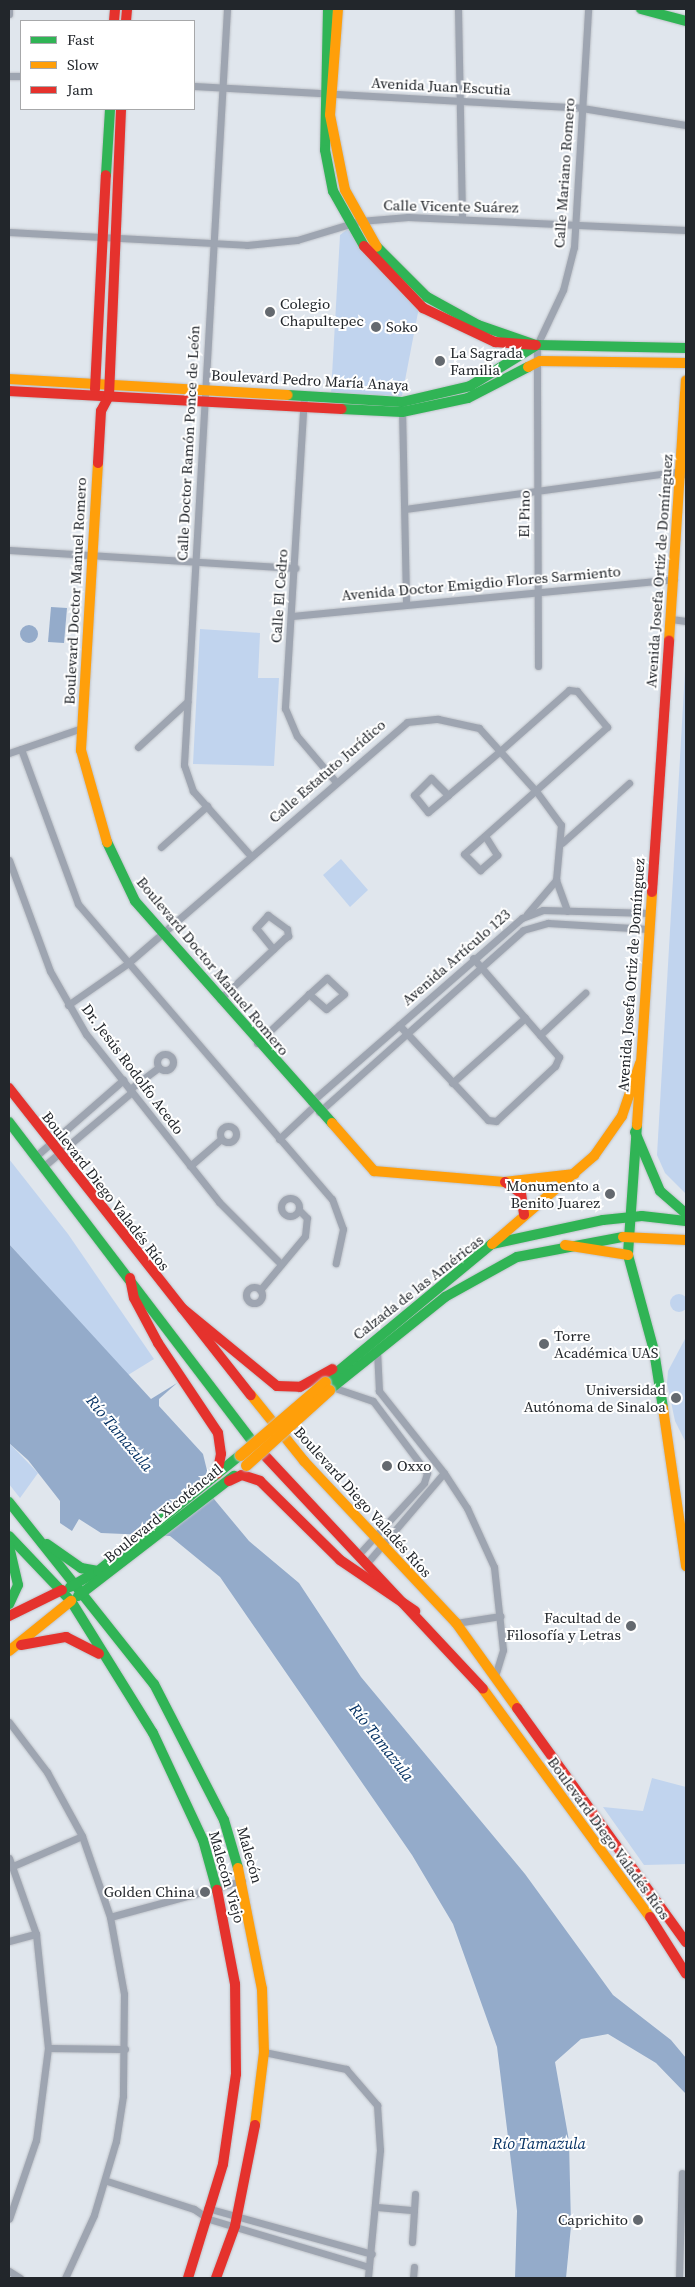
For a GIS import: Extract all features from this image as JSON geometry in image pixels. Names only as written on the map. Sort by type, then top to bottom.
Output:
[{"type":"main road","points":[[328,9],[327,94],[336,153],[354,223],[427,297],[478,325],[537,345],[686,348]]},
{"type":"main road","points":[[327,94],[338,9]]},
{"type":"main road","points":[[641,9],[686,21]]},
{"type":"main road","name":"Boulevard Doctor Manuel Romero","points":[[110,110],[109,396],[101,411],[82,728],[83,767],[118,873],[162,931],[220,999],[374,1171],[504,1182],[576,1173]]},
{"type":"main road","name":"Boulevard Doctor Manuel Romero","points":[[101,411],[95,395],[95,383],[121,110]]},
{"type":"main road","name":"Boulevard Pedro María Anaya","points":[[9,379],[304,396],[402,407],[470,386],[537,345]]},
{"type":"main road","name":"Boulevard Pedro María Anaya","points":[[9,391],[304,408],[402,407],[468,398],[540,361],[686,363]]},
{"type":"main road","name":"Avenida Josefa Ortiz de Domínguez","points":[[686,382],[683,473],[650,913],[628,1255],[654,1351],[686,1566]]},
{"type":"main road","points":[[492,1244],[576,1173],[615,1128],[640,1062]]},
{"type":"main road","name":"Boulevard Diego Valadés Ríos","points":[[9,1088],[57,1154],[377,1543],[456,1623],[686,1942]]},
{"type":"main road","name":"Boulevard Diego Valadés Ríos","points":[[9,1122],[130,1278],[238,1429],[415,1611],[475,1679],[652,1920],[686,1974]]},
{"type":"main road","points":[[636,1132],[657,1186],[686,1214]]},
{"type":"main road","points":[[504,1182],[521,1194],[524,1215]]},
{"type":"main road","name":"Calzada de las Américas","points":[[329,1386],[350,1359],[492,1244],[506,1245],[573,1224],[630,1216],[686,1221]]},
{"type":"main road","name":"Calzada de las Américas","points":[[329,1386],[474,1279],[518,1257],[561,1244],[629,1235],[686,1240]]},
{"type":"main road","points":[[561,1244],[628,1255]]},
{"type":"main road","points":[[130,1278],[150,1329],[218,1433],[221,1454],[217,1474]]},
{"type":"main road","points":[[182,1308],[277,1386],[305,1385],[350,1359]]},
{"type":"main road","name":"Boulevard Xicoténcatl","points":[[102,1572],[217,1474],[329,1386]]},
{"type":"main road","name":"Boulevard Xicoténcatl","points":[[9,1651],[21,1645],[71,1601],[80,1589],[228,1481],[329,1386]]},
{"type":"main road","points":[[228,1481],[242,1475],[260,1481],[340,1560],[415,1611]]},
{"type":"main road","name":"Malecón","points":[[9,1502],[143,1668],[178,1725],[224,1820],[242,1881],[262,1989],[264,2052],[250,2161],[236,2221],[216,2278]]},
{"type":"main road","name":"Malecón Viejo","points":[[9,1536],[71,1601],[100,1655],[153,1733],[178,1783],[217,1888],[235,1984],[236,2066],[233,2104],[210,2214],[188,2278]]},
{"type":"main road","points":[[42,1541],[82,1568],[102,1572]]},
{"type":"main road","points":[[9,1546],[18,1585],[9,1604]]},
{"type":"main road","name":"Boulevard Xicoténcatl","points":[[9,1616],[62,1590],[80,1589]]},
{"type":"main road","points":[[21,1645],[66,1637],[100,1655]]},
{"type":"street","points":[[9,9],[9,14]]},
{"type":"street","name":"Calle Doctor Ramón Ponce de León","points":[[227,9],[203,401],[184,765],[194,791],[250,855]]},
{"type":"street","points":[[458,9],[462,218]]},
{"type":"street","name":"Calle Mariano Romero","points":[[537,345],[567,280],[577,224],[588,9]]},
{"type":"street","name":"Avenida Juan Escutia","points":[[195,86],[582,108],[686,125]]},
{"type":"street","name":"Calle Vicente Suárez","points":[[9,232],[110,240],[213,244],[283,242],[354,223],[462,218],[686,230]]},
{"type":"street","points":[[537,345],[540,361]]},
{"type":"street","name":"El Pino","points":[[538,666],[540,361]]},
{"type":"street","name":"Calle El Cedro","points":[[304,396],[285,708],[297,736],[336,782]]},
{"type":"street","points":[[402,407],[406,603]]},
{"type":"street","points":[[405,509],[683,473]]},
{"type":"street","points":[[9,550],[295,568]]},
{"type":"street","name":"Avenida Doctor Emigdio Flores Sarmiento","points":[[292,616],[406,603],[674,579]]},
{"type":"street","points":[[671,619],[686,621]]},
{"type":"street","points":[[448,795],[435,780],[428,779],[414,794],[428,812],[500,751],[571,689],[607,727],[464,854],[480,870],[497,855],[485,836]]},
{"type":"street","points":[[138,747],[187,702]]},
{"type":"street","name":"Calle Estatuto Jurídico","points":[[68,1005],[127,964],[162,931],[407,722],[438,719],[467,723],[485,733],[559,819],[562,843],[556,880]]},
{"type":"street","points":[[9,753],[82,728]]},
{"type":"street","points":[[20,748],[78,904],[127,964],[338,1210],[343,1229],[336,1263]]},
{"type":"street","points":[[562,843],[629,783]]},
{"type":"street","points":[[161,848],[207,806]]},
{"type":"street","name":"Dr. Jesús Rodolfo Acedo","points":[[9,860],[68,1005],[190,1166],[281,1264]]},
{"type":"street","points":[[556,880],[567,911]]},
{"type":"street","points":[[527,915],[556,880]]},
{"type":"street","name":"Avenida Artículo 123","points":[[315,1107],[399,1025],[473,958],[527,915],[567,911],[650,913]]},
{"type":"street","points":[[220,999],[273,950],[288,933],[273,915],[257,924],[273,950]]},
{"type":"street","name":"Avenida Artículo 123","points":[[315,1107],[407,1034],[523,930],[540,924],[649,928]]},
{"type":"street","points":[[399,1025],[488,1120],[496,1121],[558,1062],[556,1052],[473,958]]},
{"type":"street","points":[[258,1043],[309,994],[327,978],[344,994],[326,1009],[309,994]]},
{"type":"street","points":[[540,1035],[584,993]]},
{"type":"street","points":[[452,1083],[525,1018]]},
{"type":"street","points":[[44,1166],[159,1067]]},
{"type":"street","points":[[36,1156],[123,1080]]},
{"type":"street","points":[[278,1139],[315,1107]]},
{"type":"street","points":[[190,1166],[221,1139]]},
{"type":"street","points":[[260,1290],[308,1231],[307,1218],[299,1210]]},
{"type":"street","points":[[377,1350],[379,1391],[444,1473],[487,1546],[500,1616],[503,1650],[495,1678]]},
{"type":"street","points":[[329,1386],[372,1401],[428,1473],[424,1483],[377,1543],[367,1563]]},
{"type":"street","points":[[358,1554],[377,1543],[444,1473]]},
{"type":"street","points":[[456,1623],[500,1616]]},
{"type":"street","points":[[9,1722],[47,1772],[82,1836],[110,1917],[124,1994],[125,2049],[123,2096],[107,2181],[65,2278]]},
{"type":"street","points":[[13,1866],[82,1836]]},
{"type":"street","points":[[9,1858],[36,1934],[48,2048],[36,2140],[9,2219]]},
{"type":"street","points":[[110,1917],[242,1881]]},
{"type":"street","points":[[9,1941],[36,1934]]},
{"type":"street","points":[[48,2048],[125,2049]]},
{"type":"street","points":[[264,2052],[334,2065],[354,2075],[369,2091],[381,2122],[376,2207],[368,2278]]},
{"type":"street","points":[[679,2278],[684,2226],[682,2173]]},
{"type":"street","points":[[107,2181],[210,2214],[372,2254]]},
{"type":"street","points":[[412,2242],[415,2194]]},
{"type":"street","points":[[376,2207],[414,2210]]},
{"type":"street","points":[[194,2208],[370,2267]]},
{"type":"street","points":[[413,2278],[414,2268]]},
{"type":"street","points":[[9,2271],[20,2278]]},
{"type":"shaded area","points":[[349,228],[420,302],[402,396],[331,393],[340,235]]},
{"type":"shaded area","points":[[200,629],[260,633],[258,678],[279,678],[274,766],[193,764]]},
{"type":"shaded area","points":[[686,654],[686,1194],[665,1173],[657,1155]]},
{"type":"shaded area","points":[[341,859],[368,890],[350,907],[323,875]]},
{"type":"shaded area","points":[[9,1159],[68,1234],[154,1359],[128,1375],[9,1244]]},
{"type":"shaded area","points":[[679,1294],[685,1297],[688,1303],[685,1309],[679,1312],[673,1309],[670,1303],[673,1297]]},
{"type":"shaded area","points":[[686,1337],[686,1443],[675,1421],[667,1383],[668,1371]]},
{"type":"shaded area","points":[[9,1443],[38,1473],[20,1498],[9,1484]]},
{"type":"shaded area","points":[[652,1778],[686,1787],[686,1864],[644,1865],[603,1807],[643,1811]]},
{"type":"water","points":[[51,607],[67,608],[64,643],[48,642]]},
{"type":"water","points":[[29,625],[35,628],[38,634],[35,640],[29,643],[23,640],[20,634],[23,628]]},
{"type":"water","name":"Río Tamazula","points":[[9,1244],[151,1399],[177,1383],[159,1399],[159,1406],[203,1454],[214,1499],[249,1541],[299,1583],[361,1677],[525,1874],[613,1995],[671,2040],[686,2058],[686,2094],[656,2063],[608,2034],[581,2039],[555,2062],[569,2141],[571,2226],[566,2278],[515,2278],[517,2211],[497,2047],[453,1924],[412,1855],[220,1577],[170,1536],[101,1533],[79,1519],[72,1531],[60,1523],[60,1501],[28,1460],[9,1443]]},
{"type":"traffic: fast","points":[[328,9],[325,150],[333,191],[364,246]]},
{"type":"traffic: fast","points":[[641,9],[686,21]]},
{"type":"traffic: fast","points":[[106,175],[110,110]]},
{"type":"traffic: fast","points":[[377,247],[427,297],[478,325],[536,345]]},
{"type":"traffic: fast","points":[[288,395],[402,402],[470,386],[537,345],[686,348]]},
{"type":"traffic: fast","points":[[342,409],[402,412],[468,398],[528,367]]},
{"type":"traffic: fast","points":[[107,842],[135,901],[332,1123]]},
{"type":"traffic: fast","points":[[9,1122],[254,1444]]},
{"type":"traffic: fast","points":[[637,1125],[628,1255],[654,1351],[663,1408]]},
{"type":"traffic: fast","points":[[635,1132],[660,1191],[686,1214]]},
{"type":"traffic: fast","points":[[325,1382],[492,1244],[603,1220],[642,1216],[686,1221]]},
{"type":"traffic: fast","points":[[329,1390],[445,1297],[517,1257],[623,1237]]},
{"type":"traffic: fast","points":[[70,1587],[98,1571],[240,1455]]},
{"type":"traffic: fast","points":[[78,1596],[234,1476]]},
{"type":"traffic: fast","points":[[9,1502],[154,1684],[224,1820],[238,1868]]},
{"type":"traffic: fast","points":[[9,1536],[71,1601],[153,1733],[203,1840],[217,1890]]},
{"type":"traffic: fast","points":[[47,1544],[81,1568],[98,1571]]},
{"type":"traffic: fast","points":[[9,1546],[18,1585],[9,1604]]},
{"type":"traffic: slow","points":[[338,9],[330,115],[345,190],[377,247]]},
{"type":"traffic: slow","points":[[528,367],[540,361],[686,363]]},
{"type":"traffic: slow","points":[[9,379],[288,395]]},
{"type":"traffic: slow","points":[[669,641],[686,381]]},
{"type":"traffic: slow","points":[[98,463],[81,750],[107,842]]},
{"type":"traffic: slow","points":[[637,1125],[652,892]]},
{"type":"traffic: slow","points":[[492,1244],[594,1156],[622,1116],[640,1063]]},
{"type":"traffic: slow","points":[[332,1123],[374,1171],[504,1182],[575,1174]]},
{"type":"traffic: slow","points":[[623,1237],[686,1240]]},
{"type":"traffic: slow","points":[[565,1245],[628,1255]]},
{"type":"traffic: slow","points":[[240,1455],[325,1382]]},
{"type":"traffic: slow","points":[[246,1465],[329,1390]]},
{"type":"traffic: slow","points":[[251,1395],[304,1461],[456,1623],[517,1708]]},
{"type":"traffic: slow","points":[[663,1408],[686,1566]]},
{"type":"traffic: slow","points":[[9,1651],[71,1601]]},
{"type":"traffic: slow","points":[[483,1689],[650,1917]]},
{"type":"traffic: slow","points":[[238,1868],[262,1989],[264,2052],[255,2125]]},
{"type":"traffic: jam","points":[[114,20],[115,9]]},
{"type":"traffic: jam","points":[[126,20],[127,9]]},
{"type":"traffic: jam","points":[[98,463],[101,411],[109,396],[121,110]]},
{"type":"traffic: jam","points":[[95,389],[106,175]]},
{"type":"traffic: jam","points":[[364,246],[423,308],[495,342],[536,345]]},
{"type":"traffic: jam","points":[[9,391],[342,409]]},
{"type":"traffic: jam","points":[[652,892],[669,641]]},
{"type":"traffic: jam","points":[[9,1088],[251,1395]]},
{"type":"traffic: jam","points":[[505,1182],[521,1193],[524,1215]]},
{"type":"traffic: jam","points":[[130,1278],[134,1298],[158,1343],[218,1433],[221,1454],[217,1474]]},
{"type":"traffic: jam","points":[[182,1308],[277,1386],[300,1387],[332,1369]]},
{"type":"traffic: jam","points":[[254,1444],[483,1689]]},
{"type":"traffic: jam","points":[[229,1481],[242,1475],[260,1481],[340,1560],[415,1611]]},
{"type":"traffic: jam","points":[[9,1616],[62,1590]]},
{"type":"traffic: jam","points":[[21,1645],[66,1637],[99,1654]]},
{"type":"traffic: jam","points":[[517,1708],[686,1942]]},
{"type":"traffic: jam","points":[[188,2278],[223,2164],[236,2074],[235,1984],[217,1890]]},
{"type":"traffic: jam","points":[[650,1917],[686,1974]]},
{"type":"traffic: jam","points":[[216,2278],[235,2226],[255,2125]]},
{"type":"place","name":"Colegio Chapultepec","points":[[270,312]]},
{"type":"place","name":"Soko","points":[[376,327]]},
{"type":"place","name":"La Sagrada Familia","points":[[440,361]]},
{"type":"place","name":"Monumento a Benito Juarez","points":[[610,1194]]},
{"type":"place","name":"Torre Académica UAS","points":[[544,1344]]},
{"type":"place","name":"Universidad Autónoma de Sinaloa","points":[[676,1398]]},
{"type":"place","name":"Oxxo","points":[[387,1466]]},
{"type":"place","name":"Facultad de Filosofía y Letras","points":[[631,1626]]},
{"type":"place","name":"Golden China","points":[[205,1892]]},
{"type":"place","name":"Caprichito","points":[[638,2220]]}]
